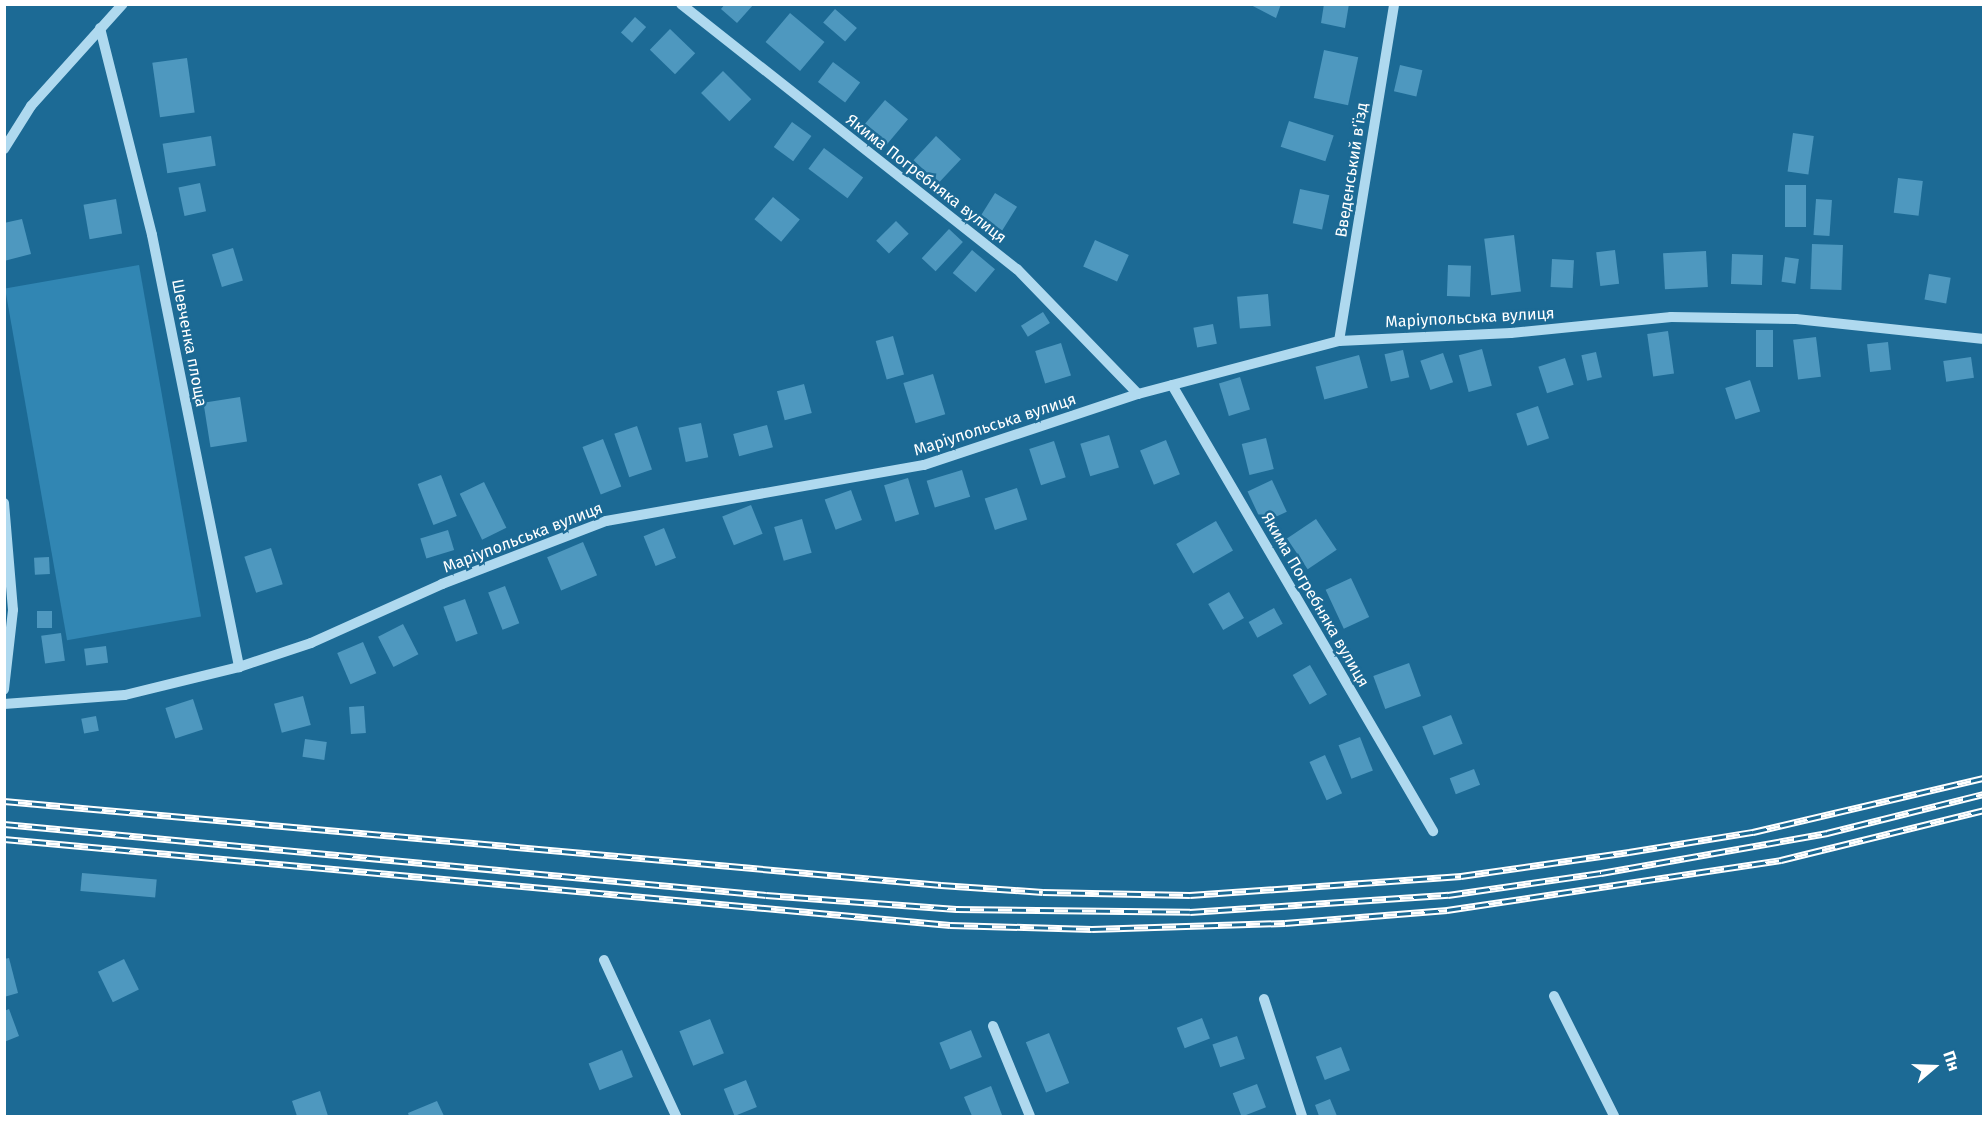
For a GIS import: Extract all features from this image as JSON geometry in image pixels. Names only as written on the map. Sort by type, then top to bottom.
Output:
[{"type":"street","points":[[4,149],[31,106],[123,4]]},
{"type":"street","name":"Якима Погребняка вулиця","points":[[681,4],[1017,269],[1138,394]]},
{"type":"street","name":"Введенський в'їзд","points":[[1339,340],[1394,4]]},
{"type":"street","name":"Шевченка площа","points":[[100,28],[152,235],[239,667]]},
{"type":"street","name":"Маріупольська вулиця","points":[[4,704],[125,695],[239,667],[310,643],[442,584],[606,521],[924,465],[1138,394],[1339,340],[1511,333],[1671,317],[1796,320],[1983,339]]},
{"type":"street","name":"Якима Погребняка вулиця","points":[[1172,385],[1432,831]]},
{"type":"street","points":[[4,503],[13,610],[4,689]]},
{"type":"street","points":[[604,960],[676,1116]]},
{"type":"street","points":[[1554,996],[1614,1116]]},
{"type":"street","points":[[1264,999],[1302,1116]]},
{"type":"street","points":[[993,1026],[1030,1116]]},
{"type":"shaded area","points":[[139,265],[201,617],[67,640],[5,289]]},
{"type":"building","points":[[725,4],[754,4],[737,23],[721,9]]},
{"type":"building","points":[[1249,4],[1281,4],[1276,18]]},
{"type":"building","points":[[1324,4],[1349,4],[1345,28],[1321,23]]},
{"type":"building","points":[[835,9],[857,28],[845,42],[823,23]]},
{"type":"building","points":[[790,13],[824,42],[800,71],[766,42]]},
{"type":"building","points":[[635,17],[646,27],[632,43],[621,33]]},
{"type":"building","points":[[670,29],[695,53],[675,74],[650,50]]},
{"type":"building","points":[[1324,50],[1358,57],[1348,105],[1314,98]]},
{"type":"building","points":[[187,58],[195,112],[160,117],[152,63]]},
{"type":"building","points":[[833,62],[860,82],[845,102],[818,82]]},
{"type":"building","points":[[1400,65],[1422,70],[1416,96],[1394,91]]},
{"type":"building","points":[[723,71],[751,99],[729,121],[701,93]]},
{"type":"building","points":[[885,100],[908,119],[887,145],[864,125]]},
{"type":"building","points":[[1289,121],[1334,136],[1325,161],[1281,147]]},
{"type":"building","points":[[792,122],[811,136],[793,161],[774,147]]},
{"type":"building","points":[[1793,133],[1814,136],[1808,175],[1788,172]]},
{"type":"building","points":[[211,136],[216,166],[167,173],[163,144]]},
{"type":"building","points":[[936,136],[961,159],[938,183],[913,160]]},
{"type":"building","points":[[824,148],[863,177],[847,198],[808,169]]},
{"type":"building","points":[[1898,178],[1923,181],[1919,216],[1894,213]]},
{"type":"building","points":[[200,183],[206,211],[185,216],[178,188]]},
{"type":"building","points":[[1785,185],[1806,185],[1806,227],[1785,227]]},
{"type":"building","points":[[1300,189],[1329,195],[1322,229],[1293,223]]},
{"type":"building","points":[[995,193],[1017,207],[1002,231],[980,217]]},
{"type":"building","points":[[773,197],[800,219],[781,242],[754,219]]},
{"type":"building","points":[[116,199],[122,233],[90,239],[84,205]]},
{"type":"building","points":[[1816,199],[1832,200],[1829,236],[1813,235]]},
{"type":"building","points":[[22,219],[31,254],[4,261],[4,223]]},
{"type":"building","points":[[896,221],[909,234],[889,254],[876,241]]},
{"type":"building","points":[[949,229],[963,242],[936,271],[922,258]]},
{"type":"building","points":[[1514,235],[1521,292],[1491,295],[1484,239]]},
{"type":"building","points":[[1095,240],[1129,255],[1117,282],[1083,266]]},
{"type":"building","points":[[1812,244],[1843,245],[1841,290],[1810,289]]},
{"type":"building","points":[[233,248],[243,281],[222,287],[212,254]]},
{"type":"building","points":[[972,250],[995,269],[976,292],[953,273]]},
{"type":"building","points":[[1615,250],[1619,284],[1600,286],[1596,252]]},
{"type":"building","points":[[1706,251],[1708,287],[1665,289],[1663,253]]},
{"type":"building","points":[[1732,254],[1763,255],[1762,285],[1731,284]]},
{"type":"building","points":[[1785,257],[1799,259],[1795,284],[1782,282]]},
{"type":"building","points":[[1552,259],[1574,260],[1573,288],[1551,287]]},
{"type":"building","points":[[1448,265],[1471,266],[1470,297],[1447,296]]},
{"type":"building","points":[[1929,274],[1951,278],[1946,303],[1924,300]]},
{"type":"building","points":[[1268,294],[1271,326],[1240,329],[1237,297]]},
{"type":"building","points":[[1043,312],[1050,323],[1028,337],[1021,326]]},
{"type":"building","points":[[1213,324],[1217,344],[1197,347],[1193,328]]},
{"type":"building","points":[[1756,330],[1773,330],[1773,367],[1756,367]]},
{"type":"building","points":[[1668,331],[1674,374],[1653,377],[1647,334]]},
{"type":"building","points":[[893,336],[904,374],[887,379],[876,341]]},
{"type":"building","points":[[1816,337],[1821,377],[1798,380],[1793,340]]},
{"type":"building","points":[[1888,342],[1891,370],[1870,372],[1867,344]]},
{"type":"building","points":[[1061,343],[1071,376],[1045,383],[1035,351]]},
{"type":"building","points":[[1482,349],[1492,386],[1469,392],[1459,355]]},
{"type":"building","points":[[1403,350],[1409,377],[1391,382],[1384,354]]},
{"type":"building","points":[[1596,352],[1602,377],[1587,381],[1581,355]]},
{"type":"building","points":[[1443,353],[1453,382],[1430,390],[1420,361]]},
{"type":"building","points":[[1359,355],[1368,388],[1324,399],[1316,367]]},
{"type":"building","points":[[1971,357],[1974,378],[1946,382],[1943,361]]},
{"type":"building","points":[[1565,358],[1574,385],[1547,393],[1538,367]]},
{"type":"building","points":[[933,374],[945,414],[916,423],[903,383]]},
{"type":"building","points":[[1240,377],[1250,410],[1229,416],[1219,383]]},
{"type":"building","points":[[1750,380],[1760,411],[1735,419],[1725,388]]},
{"type":"building","points":[[804,384],[812,413],[785,420],[777,391]]},
{"type":"building","points":[[240,397],[247,441],[210,447],[203,403]]},
{"type":"building","points":[[1538,406],[1549,438],[1527,446],[1516,413]]},
{"type":"building","points":[[701,423],[708,457],[686,462],[679,428]]},
{"type":"building","points":[[767,425],[773,447],[739,456],[733,434]]},
{"type":"building","points":[[637,426],[652,469],[629,477],[614,434]]},
{"type":"building","points":[[1109,435],[1119,468],[1090,476],[1080,444]]},
{"type":"building","points":[[1266,438],[1274,469],[1249,475],[1242,444]]},
{"type":"building","points":[[603,439],[621,487],[601,494],[582,447]]},
{"type":"building","points":[[1166,440],[1180,474],[1154,485],[1140,450]]},
{"type":"building","points":[[1054,441],[1066,477],[1041,485],[1029,449]]},
{"type":"building","points":[[962,470],[970,497],[935,508],[927,481]]},
{"type":"building","points":[[441,475],[457,516],[433,525],[418,484]]},
{"type":"building","points":[[908,478],[919,514],[895,522],[884,485]]},
{"type":"building","points":[[1272,480],[1287,512],[1262,523],[1248,491]]},
{"type":"building","points":[[484,482],[506,528],[482,540],[460,494]]},
{"type":"building","points":[[1017,488],[1027,519],[995,530],[985,499]]},
{"type":"building","points":[[851,490],[862,520],[836,530],[825,500]]},
{"type":"building","points":[[751,505],[763,534],[734,545],[722,517]]},
{"type":"building","points":[[802,519],[812,553],[784,561],[774,527]]},
{"type":"building","points":[[1316,519],[1337,550],[1308,569],[1287,539]]},
{"type":"building","points":[[1216,521],[1233,550],[1193,573],[1176,544]]},
{"type":"building","points":[[664,528],[676,558],[656,566],[644,536]]},
{"type":"building","points":[[448,530],[454,550],[426,559],[420,538]]},
{"type":"building","points":[[583,542],[597,575],[561,590],[547,557]]},
{"type":"building","points":[[271,548],[283,584],[256,593],[244,557]]},
{"type":"building","points":[[49,557],[50,574],[35,575],[34,558]]},
{"type":"building","points":[[1351,578],[1369,617],[1344,629],[1326,590]]},
{"type":"building","points":[[505,586],[519,623],[503,630],[488,592]]},
{"type":"building","points":[[1229,592],[1244,618],[1223,630],[1208,604]]},
{"type":"building","points":[[465,599],[478,634],[456,642],[443,607]]},
{"type":"building","points":[[1274,608],[1283,624],[1257,638],[1249,622]]},
{"type":"building","points":[[37,611],[52,611],[52,628],[37,628]]},
{"type":"building","points":[[403,624],[418,654],[393,667],[378,637]]},
{"type":"building","points":[[61,633],[65,661],[45,664],[41,636]]},
{"type":"building","points":[[363,642],[376,673],[351,684],[337,653]]},
{"type":"building","points":[[106,646],[108,663],[86,666],[84,649]]},
{"type":"building","points":[[1409,663],[1421,696],[1385,709],[1373,676]]},
{"type":"building","points":[[1310,665],[1327,694],[1310,704],[1293,675]]},
{"type":"building","points":[[303,696],[311,725],[282,733],[274,704]]},
{"type":"building","points":[[193,699],[203,729],[175,738],[165,708]]},
{"type":"building","points":[[364,706],[366,733],[351,734],[349,707]]},
{"type":"building","points":[[1451,715],[1463,744],[1434,755],[1422,727]]},
{"type":"building","points":[[96,716],[99,731],[84,734],[81,719]]},
{"type":"building","points":[[1360,737],[1373,771],[1351,779],[1339,745]]},
{"type":"building","points":[[305,739],[327,742],[324,760],[302,757]]},
{"type":"building","points":[[1325,755],[1342,793],[1327,800],[1309,762]]},
{"type":"building","points":[[1474,769],[1480,785],[1456,794],[1450,778]]},
{"type":"building","points":[[82,873],[157,880],[155,897],[80,891]]},
{"type":"building","points":[[9,958],[18,993],[4,997],[4,959]]},
{"type":"building","points":[[124,959],[139,990],[113,1002],[98,972]]},
{"type":"building","points":[[9,1009],[19,1036],[4,1042],[4,1011]]},
{"type":"building","points":[[1202,1018],[1210,1039],[1185,1048],[1177,1028]]},
{"type":"building","points":[[710,1019],[724,1053],[693,1066],[679,1031]]},
{"type":"building","points":[[971,1030],[982,1057],[950,1070],[939,1043]]},
{"type":"building","points":[[1049,1033],[1069,1083],[1046,1092],[1026,1042]]},
{"type":"building","points":[[1237,1036],[1245,1059],[1220,1067],[1212,1044]]},
{"type":"building","points":[[1341,1047],[1350,1070],[1325,1080],[1316,1057]]},
{"type":"building","points":[[622,1050],[633,1077],[599,1090],[589,1063]]},
{"type":"building","points":[[746,1080],[757,1107],[735,1116],[724,1089]]},
{"type":"building","points":[[1257,1084],[1266,1107],[1241,1116],[1233,1093]]},
{"type":"building","points":[[991,1086],[1002,1115],[972,1116],[964,1097]]},
{"type":"building","points":[[320,1091],[328,1116],[297,1116],[292,1101]]},
{"type":"building","points":[[1330,1099],[1337,1116],[1319,1116],[1315,1105]]},
{"type":"building","points":[[437,1101],[444,1116],[409,1116],[408,1113]]},
{"type":"railway","points":[[4,801],[941,885],[1043,892],[1190,895],[1461,876],[1629,852],[1753,832],[1984,778]]},
{"type":"railway","points":[[4,824],[766,895],[956,909],[1190,912],[1448,895],[1601,873],[1827,833],[1984,794]]},
{"type":"railway","points":[[4,839],[950,925],[1092,929],[1285,923],[1447,910],[1781,860],[1984,810]]}]
